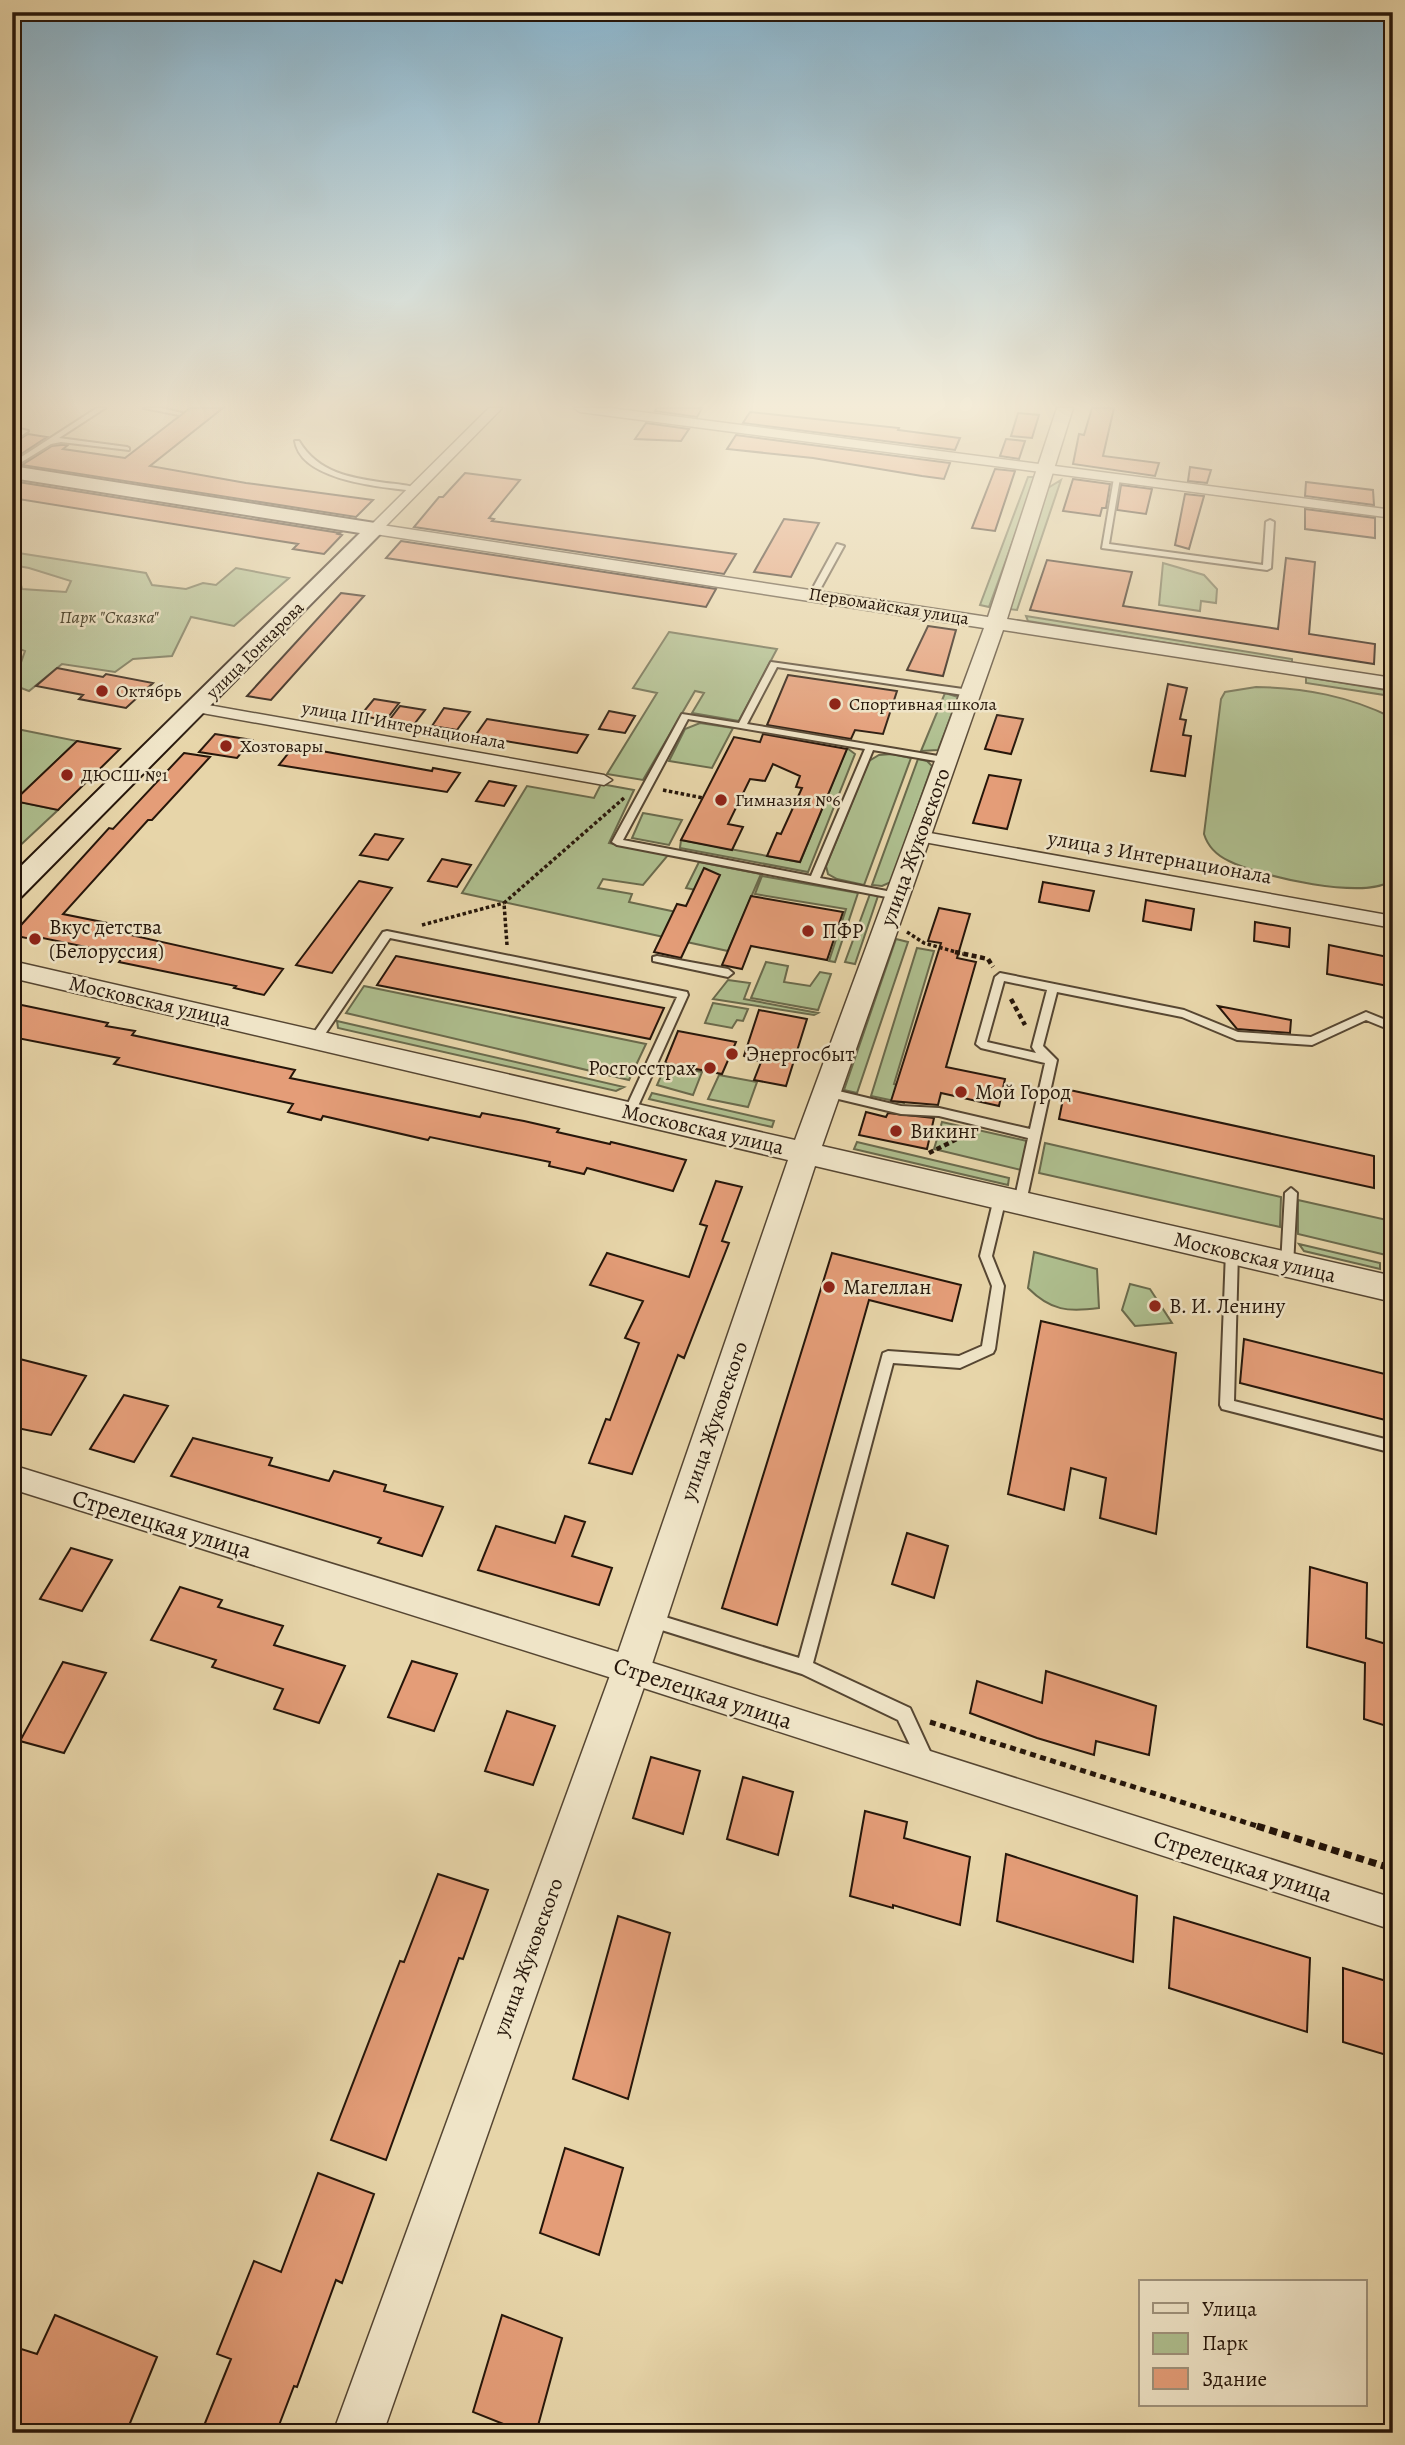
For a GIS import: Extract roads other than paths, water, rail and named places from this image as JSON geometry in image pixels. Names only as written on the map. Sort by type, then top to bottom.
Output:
[{"type":"main road","name":"Первомайская улица","points":[[337,522],[375,528]]},
{"type":"main road","name":"улица Гончарова","points":[[12,891],[375,528]]},
{"type":"street","name":"улица Гончарова","points":[[375,528],[381,522]]},
{"type":"street","name":"улица Жуковского","points":[[358,2433],[631,1670],[805,1152],[996,622],[1028,522]]},
{"type":"street","name":"Первомайская улица","points":[[375,528],[1393,684]]},
{"type":"street","name":"улица III Интернационала","points":[[197,708],[604,780]]},
{"type":"street","name":"улица 3 Интернационала","points":[[919,836],[1393,922]]},
{"type":"street","name":"Московская улица","points":[[12,969],[1393,1289]]},
{"type":"street","name":"Стрелецкая улица","points":[[12,1477],[631,1670],[1393,1914]]},
{"type":"lane","points":[[1109,522],[1105,546],[1267,568],[1270,522]]},
{"type":"lane","points":[[813,595],[840,546]]},
{"type":"lane","points":[[742,726],[774,664],[970,693]]},
{"type":"lane","points":[[894,907],[814,880],[617,842],[685,716],[947,760]]},
{"type":"lane","points":[[814,880],[870,747]]},
{"type":"lane","points":[[316,1040],[387,934],[684,995],[630,1112]]},
{"type":"lane","points":[[657,959],[728,973]]},
{"type":"lane","points":[[1051,1060],[981,1044],[1000,977],[1184,1013],[1237,1036],[1312,1041],[1366,1016],[1393,1027]]},
{"type":"lane","points":[[1051,1060],[1037,1047],[1053,989]]},
{"type":"lane","points":[[804,1667],[888,1357],[960,1363],[988,1349],[998,1286],[986,1255],[1035,1135],[1051,1060]]},
{"type":"lane","points":[[826,1092],[901,1110],[939,1112],[1035,1135]]},
{"type":"lane","points":[[1287,1265],[1291,1194]]},
{"type":"lane","points":[[1232,1252],[1227,1405],[1393,1447]]},
{"type":"lane","points":[[648,1619],[804,1667],[904,1714],[928,1765]]},
{"type":"place","name":"Октябрь","points":[[102,691]]},
{"type":"place","name":"Спортивная школа","points":[[835,704]]},
{"type":"place","name":"Хозтовары","points":[[226,746]]},
{"type":"place","name":"ДЮСШ №1","points":[[67,775]]},
{"type":"place","name":"Гимназия №6","points":[[721,800]]},
{"type":"place","name":"ПФР","points":[[808,931]]},
{"type":"place","name":"Вкус детства (Белоруссия)","points":[[35,939]]},
{"type":"place","name":"Энергосбыт","points":[[732,1054]]},
{"type":"place","name":"Росгосстрах","points":[[710,1068]]},
{"type":"place","name":"Мой Город","points":[[961,1092]]},
{"type":"place","name":"Викинг","points":[[896,1131]]},
{"type":"place","name":"Магеллан","points":[[829,1287]]},
{"type":"place","name":"В. И. Ленину","points":[[1155,1306]]},
{"type":"park label","name":"Парк \"Сказка\"","points":[[109,617]]}]
